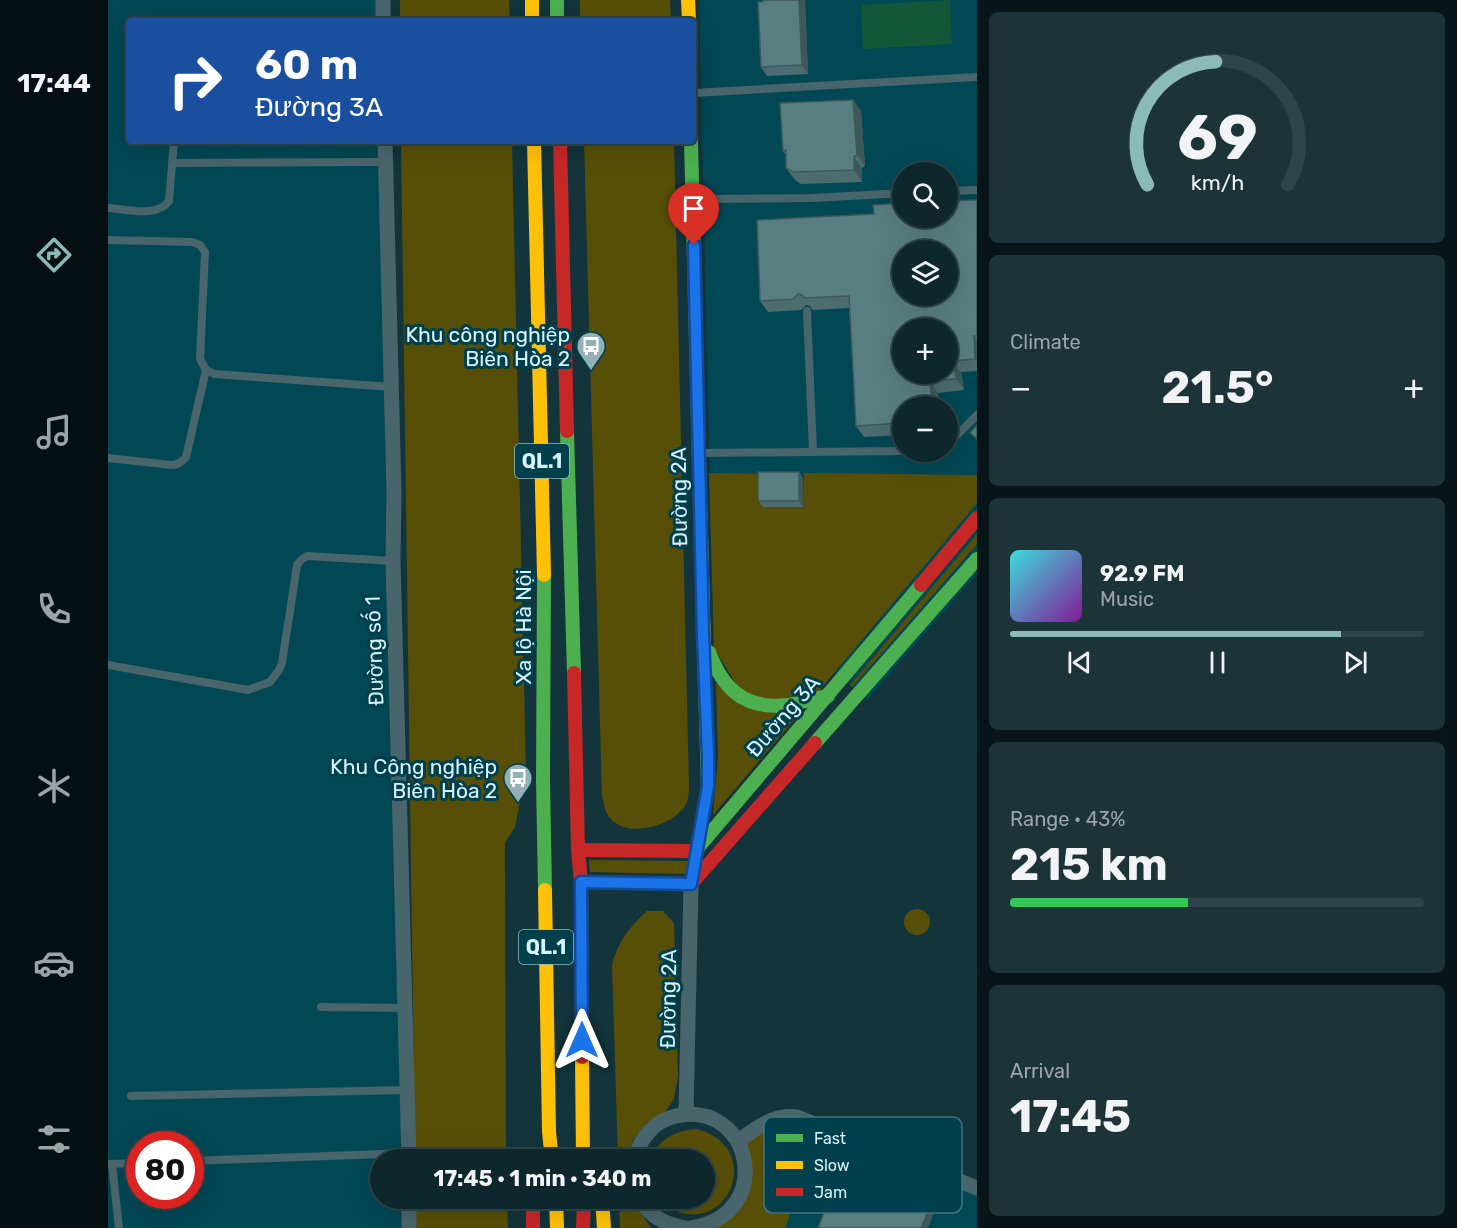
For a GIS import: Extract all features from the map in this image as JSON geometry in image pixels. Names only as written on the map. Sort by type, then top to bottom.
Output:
[{"type":"main road","points":[[532,0],[532,18]]},
{"type":"main road","points":[[557,0],[557,18]]},
{"type":"main road","points":[[688,0],[689,18]]},
{"type":"main road","name":"Xa lộ Hà Nội","points":[[534,144],[544,566],[543,781],[551,1149]]},
{"type":"main road","name":"QL.1","points":[[560,144],[578,850],[581,882],[583,1149]]},
{"type":"main road","name":"Đường 2A","points":[[691,144],[708,786],[691,884]]},
{"type":"main road","name":"Đường 3A","points":[[696,851],[977,518]]},
{"type":"main road","name":"Đường 3A","points":[[691,884],[977,559]]},
{"type":"main road","points":[[703,634],[720,679],[737,695],[756,702],[782,705],[828,696]]},
{"type":"main road","points":[[578,850],[696,851]]},
{"type":"main road","points":[[581,882],[691,884]]},
{"type":"main road","name":"QL.1","points":[[583,1107],[592,1149]]},
{"type":"main road","name":"Xa lộ Hà Nội","points":[[538,1141],[549,1113]]},
{"type":"main road","points":[[532,1209],[533,1228]]},
{"type":"main road","points":[[556,1209],[557,1228]]},
{"type":"main road","points":[[583,1228],[584,1209]]},
{"type":"main road","points":[[602,1209],[603,1228]]},
{"type":"street","points":[[382,0],[383,18]]},
{"type":"street","name":"Đường số 1","points":[[386,144],[394,492],[393,561],[409,1149]]},
{"type":"street","name":"Đường 2A","points":[[686,1114],[691,884]]},
{"type":"street","points":[[636,1149],[651,1129],[667,1118],[686,1114],[701,1115],[715,1120],[738,1140],[744,1156],[746,1174],[742,1191],[734,1206],[721,1218],[705,1226],[691,1228]]},
{"type":"street","points":[[778,1117],[785,1115],[797,1117]]},
{"type":"street","points":[[738,1140],[764,1123]]},
{"type":"street","points":[[962,1182],[977,1188]]},
{"type":"street","points":[[409,1209],[409,1228]]},
{"type":"street","points":[[647,1209],[652,1215],[669,1225],[685,1228]]},
{"type":"lane","points":[[696,93],[977,77]]},
{"type":"lane","points":[[108,208],[154,211],[164,208],[170,201],[174,144]]},
{"type":"lane","points":[[174,163],[386,162]]},
{"type":"lane","points":[[958,191],[977,190]]},
{"type":"lane","points":[[692,199],[892,194]]},
{"type":"lane","points":[[108,240],[192,242],[200,245],[205,252],[200,359],[206,370],[214,374],[391,387]]},
{"type":"lane","points":[[807,311],[813,452]]},
{"type":"lane","points":[[108,458],[179,464],[186,457],[206,370]]},
{"type":"lane","points":[[958,434],[977,415]]},
{"type":"lane","points":[[699,453],[892,451]]},
{"type":"lane","points":[[108,665],[248,690],[255,689],[270,682],[282,663],[297,566],[301,560],[307,556],[393,561]]},
{"type":"lane","points":[[321,1007],[405,1008]]},
{"type":"lane","points":[[131,1096],[407,1090]]},
{"type":"lane","points":[[204,1161],[370,1157]]},
{"type":"lane","points":[[119,1228],[110,1164],[126,1163]]},
{"type":"shaded area","points":[[108,0],[376,0],[377,18],[126,18],[126,144],[379,144],[403,1149],[370,1149],[370,1209],[403,1209],[403,1228],[108,1228]]},
{"type":"shaded area","points":[[400,0],[509,0],[510,18],[400,18]]},
{"type":"shaded area","points":[[580,0],[670,0],[671,18],[580,18]]},
{"type":"shaded area","points":[[699,0],[977,0],[977,574],[867,700],[836,673],[714,648]]},
{"type":"shaded area","points":[[950,0],[952,44],[863,49],[861,5]]},
{"type":"shaded area","points":[[401,144],[512,144],[526,772],[515,827],[505,843],[506,1149],[415,1149]]},
{"type":"shaded area","points":[[584,144],[674,144],[689,790],[687,802],[682,810],[663,823],[640,829],[618,825],[606,811],[602,796]]},
{"type":"shaded area","points":[[709,473],[762,474],[763,507],[803,507],[804,473],[977,475],[977,503],[819,691],[781,699],[739,689],[714,648]]},
{"type":"shaded area","points":[[977,534],[977,544],[852,687],[850,685]]},
{"type":"shaded area","points":[[716,683],[807,705],[713,815],[718,757]]},
{"type":"shaded area","points":[[589,860],[689,861],[687,874],[590,872]]},
{"type":"shaded area","points":[[917,909],[926,913],[930,922],[926,931],[917,935],[908,931],[904,922],[908,913]]},
{"type":"shaded area","points":[[647,911],[663,911],[674,923],[678,1076],[674,1099],[665,1112],[647,1123],[633,1140],[630,1149],[618,1149],[612,965],[617,949],[635,923]]},
{"type":"shaded area","points":[[696,1129],[716,1138],[729,1151],[734,1166],[733,1182],[726,1196],[715,1208],[715,1149],[656,1149],[668,1137]]},
{"type":"shaded area","points":[[764,1131],[764,1213],[790,1213],[785,1228],[716,1228],[736,1213],[748,1192],[752,1167],[745,1143]]},
{"type":"shaded area","points":[[764,1136],[764,1213],[962,1213],[962,1189],[977,1195],[977,1228],[716,1228],[726,1223],[741,1207],[749,1194],[753,1174],[750,1153],[745,1143]]},
{"type":"shaded area","points":[[415,1209],[507,1209],[508,1228],[415,1228]]},
{"type":"shaded area","points":[[619,1209],[639,1209],[651,1228],[620,1228]]},
{"type":"shaded area","points":[[673,1209],[712,1209],[700,1214],[682,1213]]},
{"type":"building","points":[[763,0],[799,0],[802,65],[761,67],[758,2],[763,2]]},
{"type":"building","points":[[853,100],[857,155],[854,157],[854,170],[793,172],[786,168],[780,103]]},
{"type":"building","points":[[977,200],[977,336],[974,336],[975,359],[958,361],[958,318],[892,318],[892,384],[930,384],[931,396],[892,396],[892,424],[856,426],[849,296],[805,298],[798,294],[793,299],[760,301],[757,220],[874,214],[873,205],[892,204],[892,228],[958,228],[958,201]]},
{"type":"building","points":[[977,425],[977,439],[970,433]]},
{"type":"building","points":[[758,472],[799,472],[799,501],[758,501]]},
{"type":"building","points":[[824,1213],[927,1213],[921,1228],[818,1228]]},
{"type":"traffic: fast","points":[[557,0],[557,18]]},
{"type":"traffic: fast","points":[[691,144],[698,422]]},
{"type":"traffic: fast","points":[[567,431],[574,673]]},
{"type":"traffic: fast","points":[[815,743],[977,559]]},
{"type":"traffic: fast","points":[[544,575],[545,890]]},
{"type":"traffic: fast","points":[[696,850],[921,585]]},
{"type":"traffic: fast","points":[[709,652],[721,677],[738,694],[748,700],[772,706],[828,696]]},
{"type":"traffic: fast","points":[[691,884],[708,786],[705,686]]},
{"type":"traffic: slow","points":[[532,0],[532,18]]},
{"type":"traffic: slow","points":[[688,0],[689,18]]},
{"type":"traffic: slow","points":[[534,144],[544,575]]},
{"type":"traffic: slow","points":[[698,422],[705,686]]},
{"type":"traffic: slow","points":[[545,890],[551,1149]]},
{"type":"traffic: slow","points":[[582,1057],[583,1149]]},
{"type":"traffic: slow","points":[[556,1209],[557,1228]]},
{"type":"traffic: slow","points":[[603,1209],[604,1228]]},
{"type":"traffic: jam","points":[[560,144],[567,431]]},
{"type":"traffic: jam","points":[[921,585],[977,518]]},
{"type":"traffic: jam","points":[[574,673],[578,850],[581,882],[582,1057]]},
{"type":"traffic: jam","points":[[581,882],[691,884],[815,743]]},
{"type":"traffic: jam","points":[[578,850],[696,851]]},
{"type":"traffic: jam","points":[[533,1209],[533,1228]]},
{"type":"traffic: jam","points":[[583,1228],[584,1209]]},
{"type":"place","name":"Khu công nghiệp Biên Hòa 2","points":[[591,372]]},
{"type":"place","name":"Khu Công nghiệp Biên Hòa 2","points":[[518,804]]},
{"type":"route","points":[[582,1040],[581,882],[691,884],[708,786],[694,245]]}]
